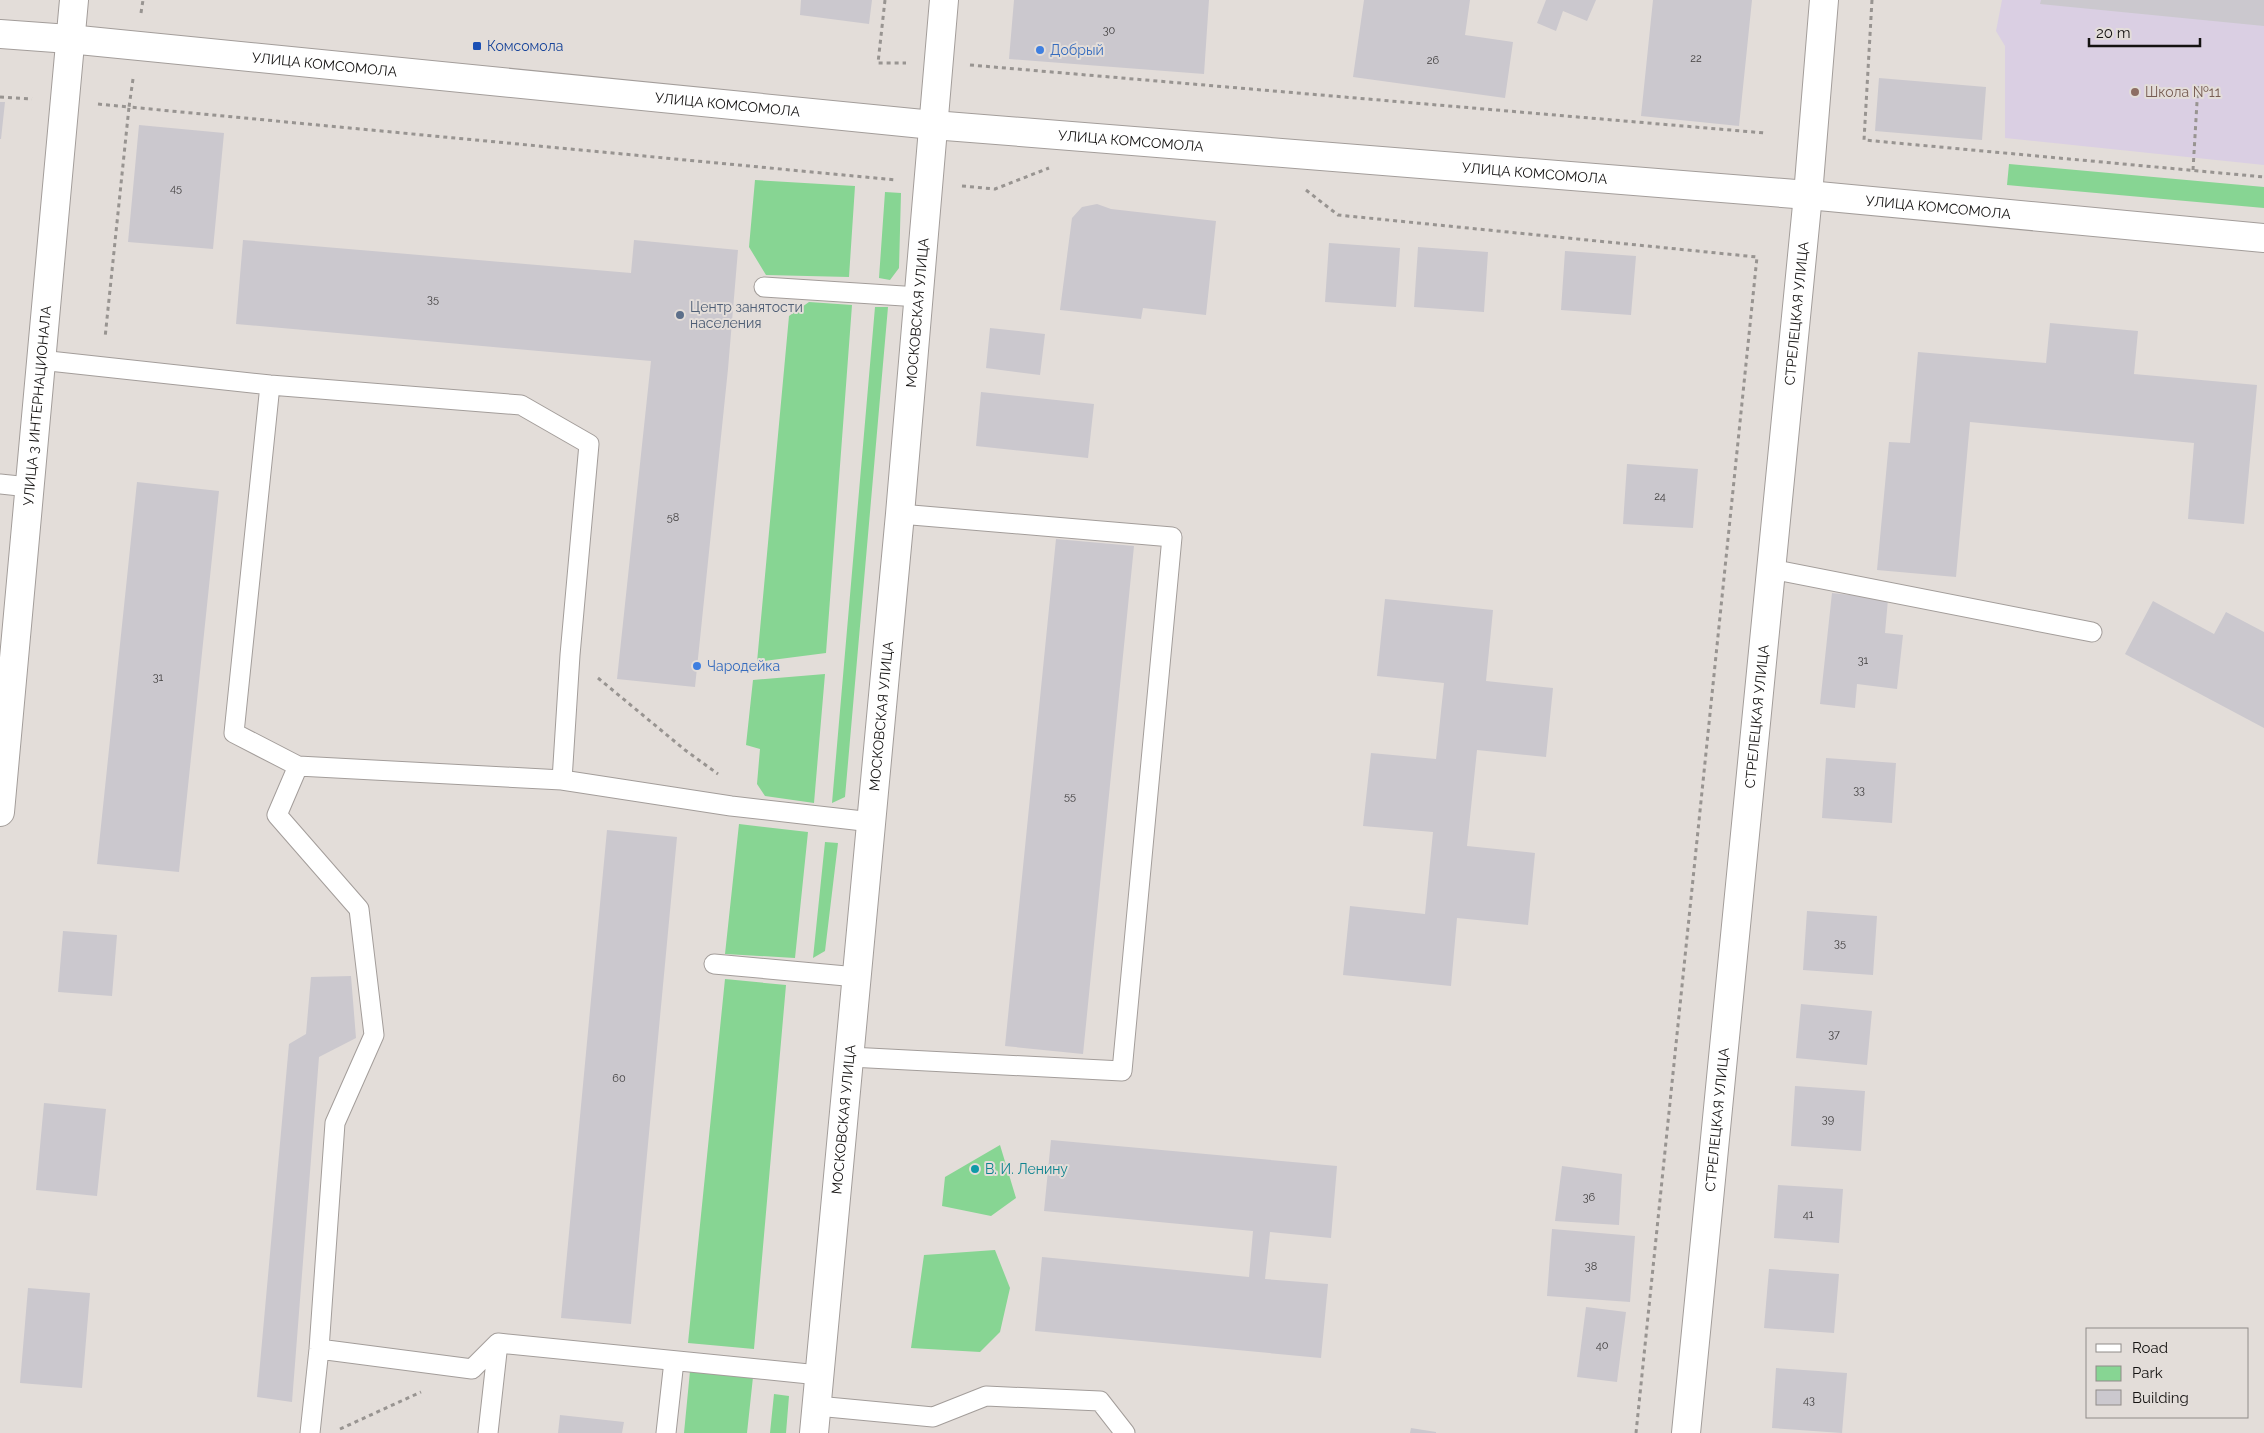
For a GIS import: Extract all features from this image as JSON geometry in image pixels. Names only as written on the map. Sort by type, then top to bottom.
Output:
[{"type":"street","name":"УЛИЦА 3 ИНТЕРНАЦИОНАЛА","points":[[0,812],[74,0]]},
{"type":"street","name":"МОСКОВСКАЯ УЛИЦА","points":[[814,1433],[900,514],[944,0]]},
{"type":"street","name":"СТРЕЛЕЦКАЯ УЛИЦА","points":[[1682,1430],[1772,568],[1808,195],[1824,0]]},
{"type":"street","name":"УЛИЦА КОМСОМОЛА","points":[[0,34],[70,39],[933,125],[1808,195],[2264,238]]},
{"type":"lane","points":[[764,287],[919,297]]},
{"type":"lane","points":[[40,360],[270,385],[521,405],[589,444],[570,655],[562,780]]},
{"type":"lane","points":[[270,385],[234,733],[298,766],[562,780],[731,806],[872,822]]},
{"type":"lane","points":[[0,484],[29,487]]},
{"type":"lane","points":[[850,1057],[1122,1072],[1172,537],[900,514]]},
{"type":"lane","points":[[1772,568],[2092,632]]},
{"type":"lane","points":[[298,766],[277,815],[359,909],[374,1035],[336,1123],[320,1349],[310,1433]]},
{"type":"lane","points":[[714,964],[857,977]]},
{"type":"lane","points":[[320,1349],[472,1368],[498,1343],[819,1375]]},
{"type":"lane","points":[[488,1433],[498,1343]]},
{"type":"lane","points":[[666,1433],[674,1360]]},
{"type":"lane","points":[[817,1406],[933,1417],[986,1396],[1100,1401],[1125,1433]]},
{"type":"path","points":[[102,367],[129,107],[143,0]]},
{"type":"path","points":[[885,0],[878,63],[938,63],[1766,134]]},
{"type":"path","points":[[1872,0],[1864,140],[2264,177]]},
{"type":"path","points":[[2192,170],[2198,85]]},
{"type":"path","points":[[129,107],[995,189],[1050,168]]},
{"type":"path","points":[[1300,185],[1338,215],[1757,257],[1636,1433]]},
{"type":"path","points":[[570,655],[685,750],[724,779]]},
{"type":"path","points":[[331,1433],[472,1368]]},
{"type":"shaded area","name":"Школа №11","points":[[2002,0],[2264,0],[2264,165],[2005,138],[2005,46],[1996,31]]},
{"type":"green space","points":[[2009,164],[2264,187],[2264,208],[2007,185]]},
{"type":"green space","points":[[755,180],[855,186],[849,277],[766,275],[749,247]]},
{"type":"green space","points":[[885,192],[901,193],[899,268],[890,280],[879,278]]},
{"type":"green space","points":[[809,302],[852,305],[826,653],[757,662],[789,316]]},
{"type":"green space","points":[[875,307],[888,307],[845,797],[832,803]]},
{"type":"green space","points":[[825,674],[814,803],[765,796],[757,784],[760,749],[746,745],[753,680]]},
{"type":"green space","points":[[739,824],[808,832],[795,958],[725,954]]},
{"type":"green space","points":[[825,842],[838,843],[825,951],[813,958]]},
{"type":"green space","points":[[725,979],[786,985],[754,1349],[688,1343]]},
{"type":"green space","points":[[1000,1145],[1016,1198],[991,1216],[942,1206],[945,1177]]},
{"type":"green space","points":[[995,1250],[1010,1288],[1000,1332],[980,1352],[911,1348],[924,1255]]},
{"type":"green space","points":[[690,1371],[753,1377],[747,1433],[684,1433]]},
{"type":"green space","points":[[774,1394],[789,1396],[786,1433],[770,1433]]},
{"type":"building","points":[[801,0],[872,0],[869,24],[800,15]]},
{"type":"building","points":[[1014,0],[1209,0],[1204,74],[1009,59]]},
{"type":"building","points":[[1364,0],[1470,0],[1465,35],[1513,42],[1505,98],[1353,77]]},
{"type":"building","points":[[1546,0],[1596,0],[1587,21],[1563,11],[1556,31],[1537,23]]},
{"type":"building","points":[[1653,0],[1752,0],[1739,126],[1641,116]]},
{"type":"building","points":[[2041,0],[2264,0],[2264,26],[2040,4]]},
{"type":"building","points":[[1879,78],[1986,87],[1982,140],[1875,131]]},
{"type":"building","points":[[0,102],[5,102],[1,139],[0,139]]},
{"type":"building","points":[[139,125],[224,133],[213,249],[128,242]]},
{"type":"building","points":[[1097,204],[1111,209],[1216,221],[1206,315],[1143,308],[1141,319],[1060,310],[1072,218],[1082,207]]},
{"type":"building","points":[[243,240],[631,273],[634,240],[738,250],[728,369],[695,687],[617,679],[651,361],[236,324]]},
{"type":"building","points":[[1329,243],[1400,248],[1396,307],[1325,302]]},
{"type":"building","points":[[1418,247],[1488,252],[1484,312],[1414,307]]},
{"type":"building","points":[[1565,251],[1636,256],[1631,315],[1561,310]]},
{"type":"building","points":[[2050,323],[2138,331],[2134,374],[2257,385],[2244,524],[2188,519],[2194,443],[1970,422],[1956,577],[1877,570],[1889,442],[1910,443],[1918,352],[2046,363]]},
{"type":"building","points":[[990,328],[1045,334],[1040,375],[986,368]]},
{"type":"building","points":[[981,392],[1094,404],[1088,458],[976,446]]},
{"type":"building","points":[[1627,464],[1698,469],[1693,528],[1623,524]]},
{"type":"building","points":[[137,482],[219,491],[179,872],[97,864]]},
{"type":"building","points":[[1056,539],[1134,546],[1083,1054],[1005,1046]]},
{"type":"building","points":[[1832,593],[1888,599],[1885,633],[1903,635],[1897,689],[1857,684],[1855,708],[1820,704]]},
{"type":"building","points":[[1385,599],[1493,610],[1486,681],[1553,688],[1546,757],[1477,750],[1467,846],[1535,853],[1528,925],[1457,918],[1451,986],[1343,975],[1350,906],[1425,914],[1433,832],[1363,826],[1371,753],[1436,759],[1444,683],[1377,676]]},
{"type":"building","points":[[2153,601],[2214,634],[2226,612],[2264,632],[2264,728],[2125,654]]},
{"type":"building","points":[[1826,758],[1896,763],[1892,823],[1822,818]]},
{"type":"building","points":[[607,830],[677,837],[631,1324],[561,1318]]},
{"type":"building","points":[[1807,911],[1877,916],[1873,975],[1803,970]]},
{"type":"building","points":[[63,931],[117,935],[112,996],[58,992]]},
{"type":"building","points":[[351,976],[356,1038],[319,1057],[292,1402],[257,1397],[289,1044],[306,1034],[311,977]]},
{"type":"building","points":[[1801,1004],[1872,1011],[1867,1065],[1796,1058]]},
{"type":"building","points":[[1795,1086],[1865,1091],[1861,1151],[1791,1146]]},
{"type":"building","points":[[44,1103],[106,1109],[97,1196],[36,1190]]},
{"type":"building","points":[[1051,1140],[1337,1166],[1331,1238],[1270,1232],[1265,1279],[1328,1284],[1321,1358],[1035,1331],[1042,1257],[1249,1277],[1253,1231],[1044,1211]]},
{"type":"building","points":[[1562,1166],[1622,1174],[1619,1225],[1555,1221]]},
{"type":"building","points":[[1778,1185],[1843,1189],[1839,1243],[1774,1238]]},
{"type":"building","points":[[1552,1229],[1635,1236],[1630,1302],[1547,1296]]},
{"type":"building","points":[[1769,1269],[1839,1274],[1834,1333],[1764,1328]]},
{"type":"building","points":[[28,1288],[90,1293],[82,1388],[20,1383]]},
{"type":"building","points":[[1586,1307],[1626,1312],[1617,1382],[1577,1377]]},
{"type":"building","points":[[1776,1368],[1847,1373],[1842,1433],[1772,1428]]},
{"type":"building","points":[[560,1415],[624,1422],[622,1433],[558,1433]]},
{"type":"building","points":[[1411,1428],[1436,1432],[1436,1433],[1410,1433]]},
{"type":"place","name":"Комсомола","points":[[477,46]]},
{"type":"place","name":"Добрый","points":[[1040,50]]},
{"type":"place","name":"Школа №11","points":[[2135,92]]},
{"type":"place","name":"Центр занятости населения","points":[[680,315]]},
{"type":"place","name":"Чародейка","points":[[697,666]]},
{"type":"place","name":"В. И. Ленину","points":[[975,1169]]}]
